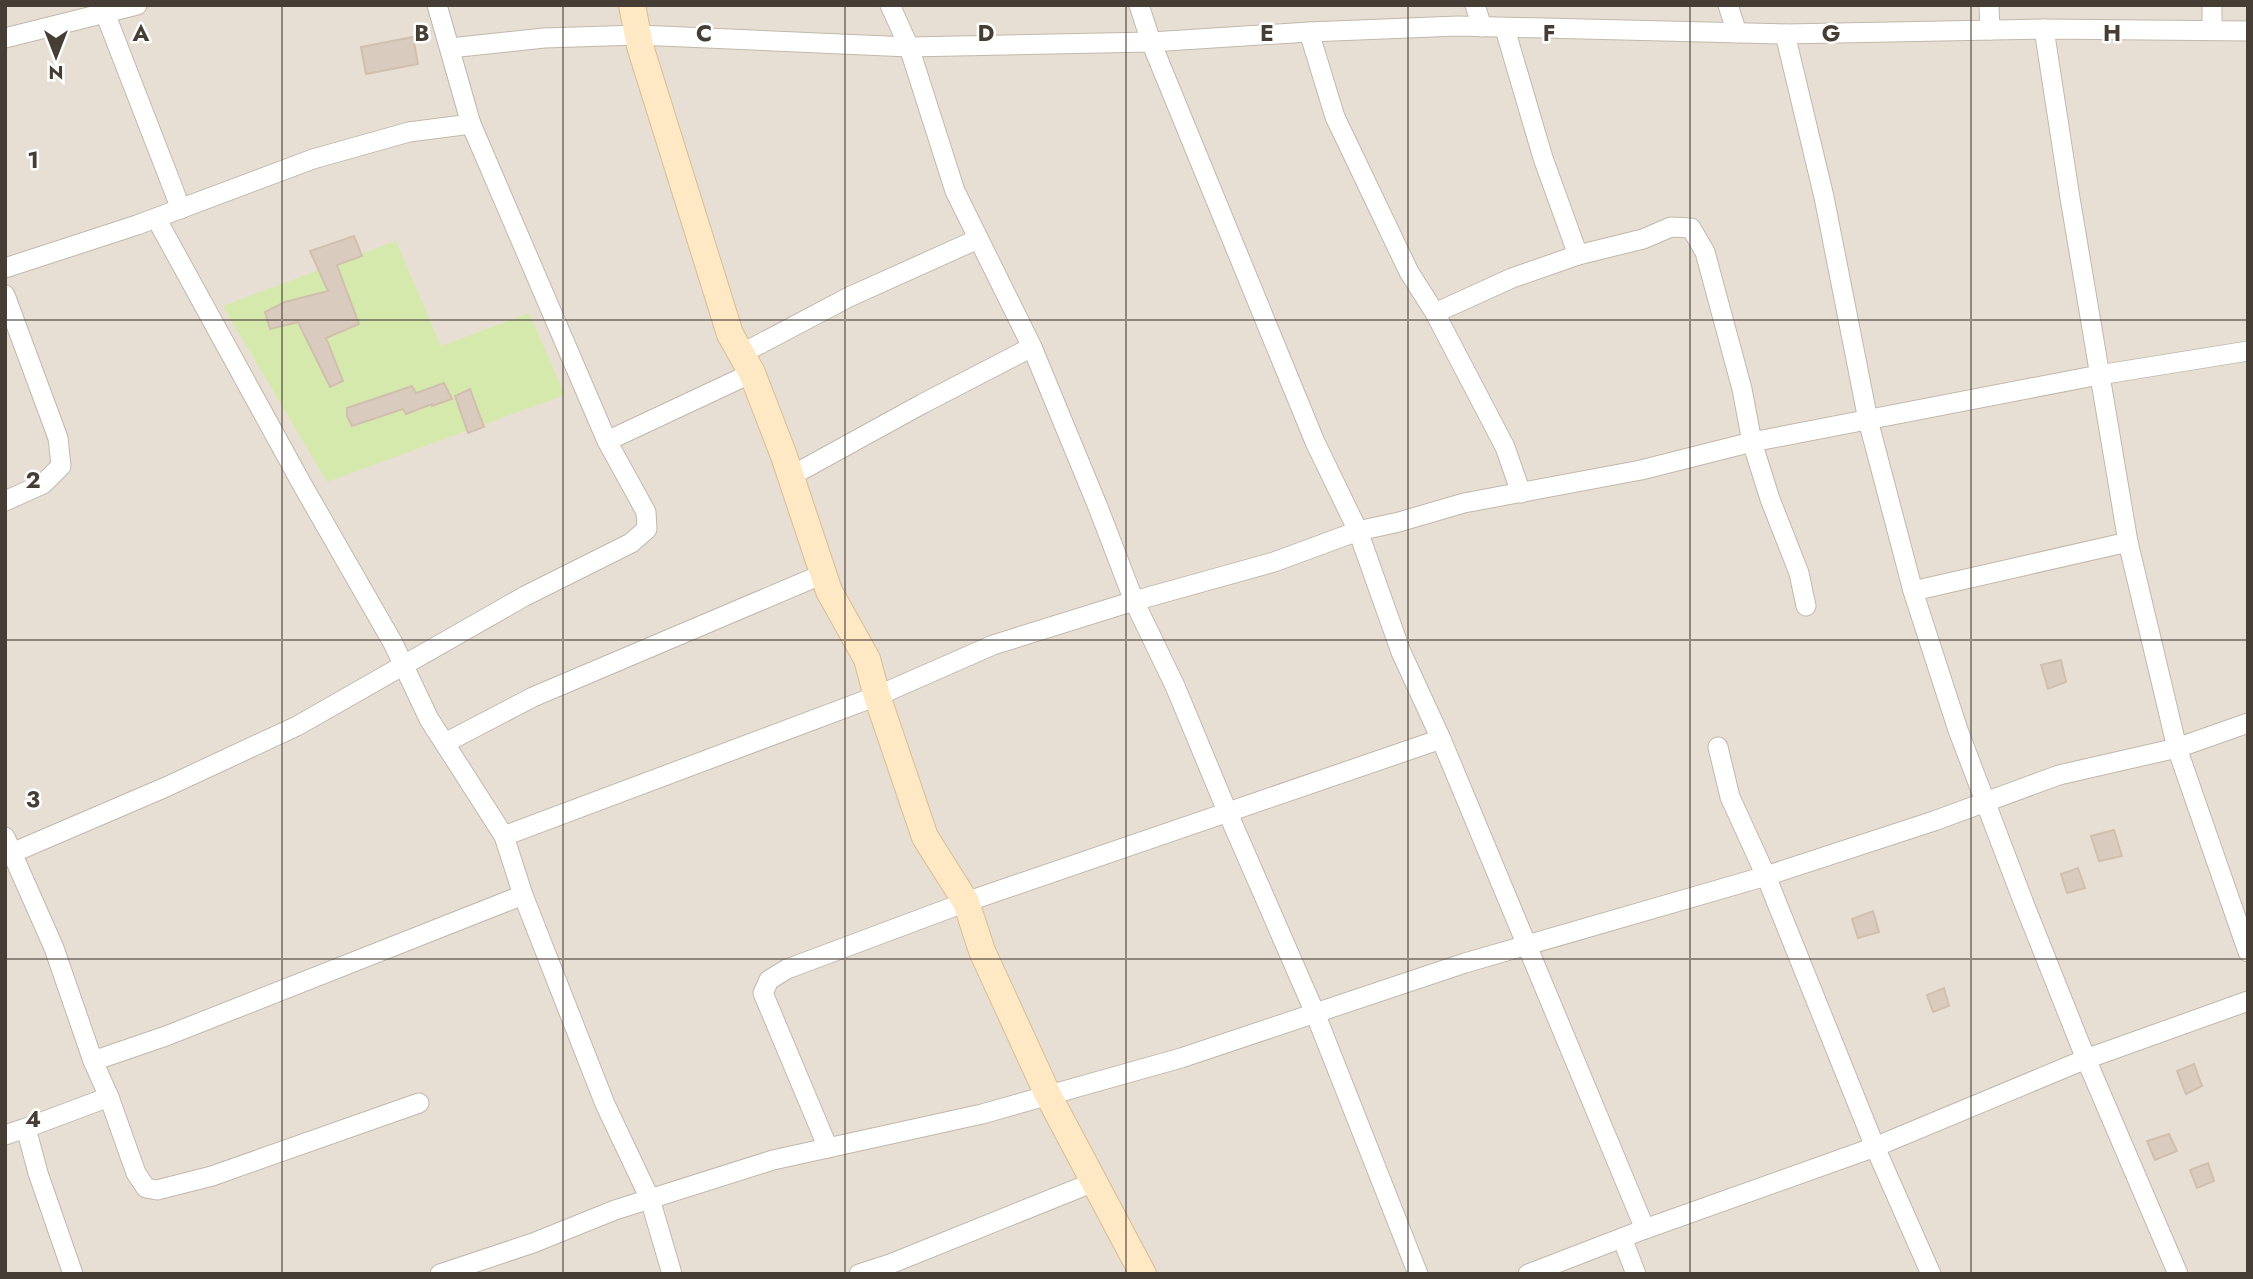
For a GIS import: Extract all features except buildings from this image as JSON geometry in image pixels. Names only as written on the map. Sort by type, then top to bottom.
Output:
[{"type":"main road","points":[[632,5],[638,35],[726,322],[746,363],[791,476],[829,591],[867,659],[925,837],[966,902],[982,951],[1048,1095],[1143,1274]]},
{"type":"street","points":[[5,38],[137,5]]},
{"type":"street","points":[[419,1103],[212,1176],[157,1190],[146,1188],[136,1173],[93,1061],[54,948],[8,848],[166,788],[297,726],[525,596],[631,543],[647,529],[646,512],[607,441],[471,124],[437,5]]},
{"type":"street","points":[[890,5],[909,47],[955,191],[1032,347],[1134,601],[1175,686],[1315,1013],[1418,1274]]},
{"type":"street","points":[[1139,5],[1151,42],[1315,442],[1359,531],[1401,652],[1441,739],[1645,1229]]},
{"type":"street","points":[[1475,5],[1482,27]]},
{"type":"street","points":[[1728,5],[1737,33]]},
{"type":"street","points":[[1989,5],[1990,30]]},
{"type":"street","points":[[2212,5],[2212,30]]},
{"type":"street","points":[[105,13],[181,209]]},
{"type":"street","points":[[450,48],[544,38],[638,35],[909,47],[1151,42],[1309,32],[1482,27],[1785,34],[2044,29],[2248,31]]},
{"type":"street","points":[[1505,29],[1543,158],[1578,255]]},
{"type":"street","points":[[2044,29],[2128,542],[2177,748],[2248,952]]},
{"type":"street","points":[[1309,32],[1335,117],[1409,272],[1435,313],[1505,447],[1521,493]]},
{"type":"street","points":[[1785,34],[1825,197],[1868,420],[1913,591],[1984,802],[2086,1059],[2178,1274]]},
{"type":"street","points":[[5,268],[156,218],[313,159],[409,132],[471,124]]},
{"type":"street","points":[[156,218],[303,486],[393,643],[429,719],[504,836],[523,895],[605,1104],[650,1199],[672,1274]]},
{"type":"street","points":[[1435,313],[1512,278],[1578,255],[1643,239],[1671,227],[1691,228],[1704,252],[1712,276],[1742,389],[1752,442],[1769,499],[1800,573],[1807,606]]},
{"type":"street","points":[[607,441],[746,363],[849,297],[978,239]]},
{"type":"street","points":[[5,295],[58,438],[61,466],[43,484],[5,501]]},
{"type":"street","points":[[791,476],[1032,347]]},
{"type":"street","points":[[504,836],[877,696],[993,645],[1134,601],[1275,562],[1359,531],[1464,503],[1641,470],[1752,442],[2099,375],[2248,351]]},
{"type":"street","points":[[1913,591],[2128,542]]},
{"type":"street","points":[[445,743],[533,697],[823,574]]},
{"type":"street","points":[[440,1274],[533,1243],[615,1210],[773,1160],[982,1114],[1181,1058],[1465,963],[1766,876],[1934,821],[2059,775],[2177,748],[2248,723]]},
{"type":"street","points":[[828,1148],[764,993],[769,980],[787,969],[966,902],[1441,739]]},
{"type":"street","points":[[1717,747],[1730,797],[1766,876],[1875,1147],[1931,1274]]},
{"type":"street","points":[[93,1061],[166,1036],[523,895]]},
{"type":"street","points":[[1528,1274],[1875,1147],[2086,1059],[2248,1001]]},
{"type":"street","points":[[5,1135],[109,1097]]},
{"type":"street","points":[[26,1128],[38,1173],[73,1274]]},
{"type":"street","points":[[859,1274],[893,1269],[1094,1182]]},
{"type":"street","points":[[1622,1238],[1636,1274]]},
{"type":"shaded area","points":[[5,5],[2248,5],[2248,1274],[5,1274]]},
{"type":"green space","points":[[396,241],[441,346],[529,313],[565,395],[327,482],[223,306]]}]
